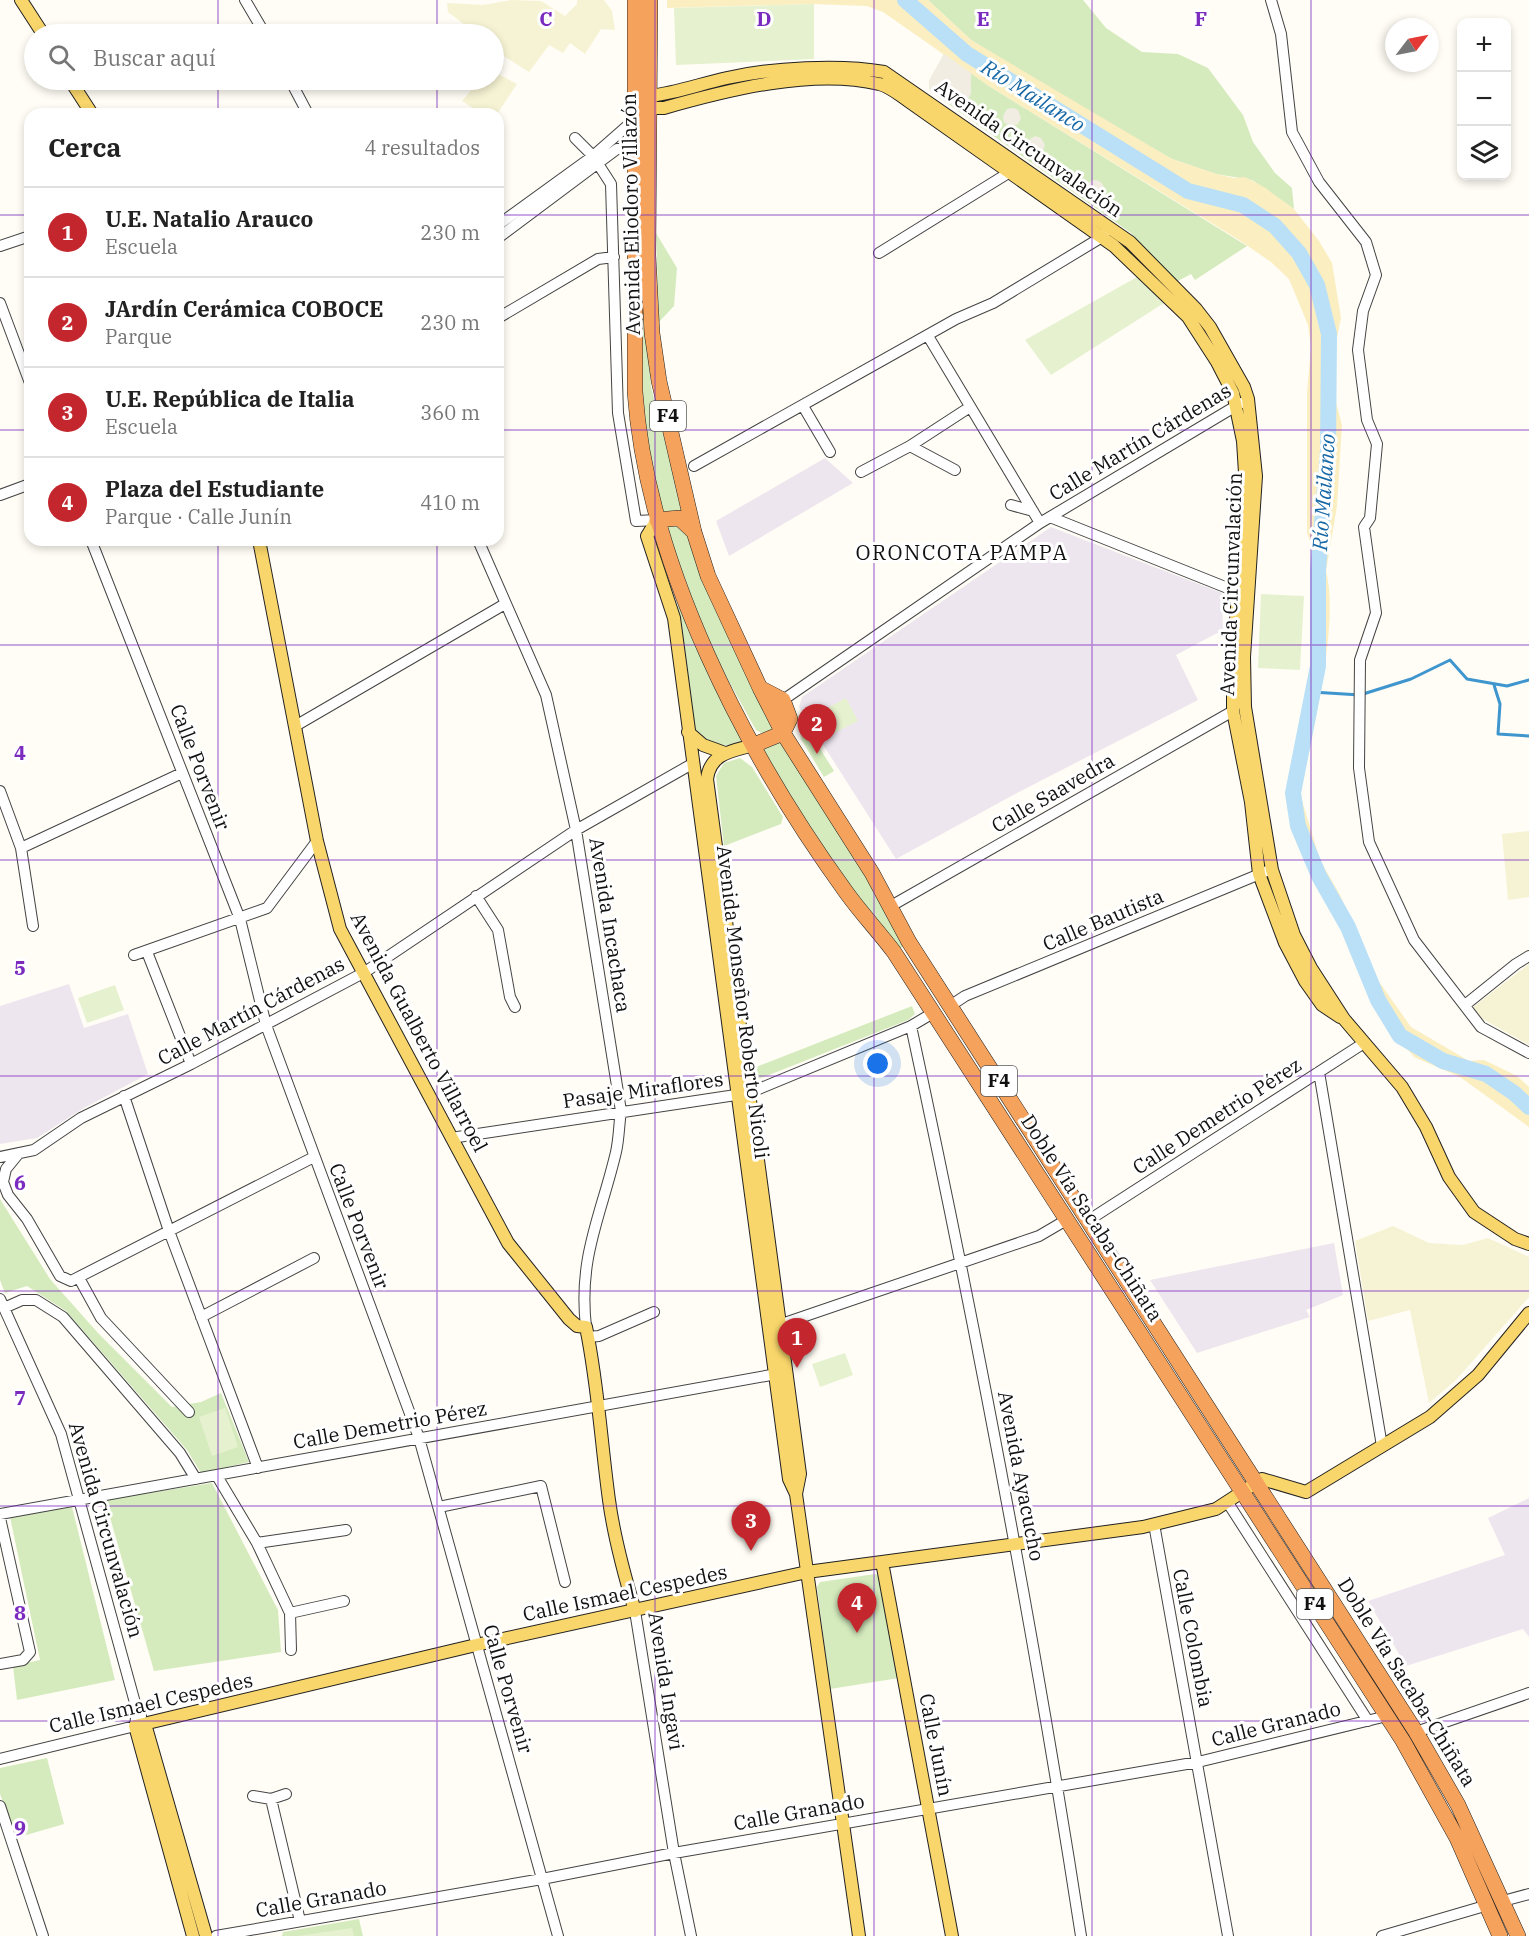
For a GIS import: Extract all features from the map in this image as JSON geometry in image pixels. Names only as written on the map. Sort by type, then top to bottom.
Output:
[{"type":"highway","name":"Avenida Eliodoro Villazón","points":[[635,0],[642,66],[650,102],[648,255],[652,333],[659,381],[694,532]]},
{"type":"highway","name":"Avenida Eliodoro Villazón","points":[[650,0],[634,120],[635,392],[640,451],[657,520]]},
{"type":"highway","points":[[657,520],[679,518],[694,532]]},
{"type":"highway","name":"Doble Vía Sacaba-Chiñata","points":[[657,520],[686,606],[754,745],[846,892],[894,952],[1243,1491],[1387,1716],[1435,1794],[1495,1903],[1518,1936]]},
{"type":"highway","name":"Doble Vía Sacaba-Chiñata","points":[[694,532],[708,576],[783,733],[891,906],[906,937],[1416,1732],[1458,1805],[1495,1903],[1500,1936]]},
{"type":"highway","points":[[754,745],[783,733],[790,719],[783,700],[760,688]]},
{"type":"main road","points":[[21,0],[37,24]]},
{"type":"main road","name":"Avenida Circunvalación","points":[[650,102],[727,78],[858,68],[884,72],[910,95],[1010,172],[1105,232]]},
{"type":"main road","name":"Avenida Circunvalación","points":[[650,102],[664,108],[749,86],[824,80],[880,84],[910,95],[1105,232],[1173,295],[1243,402],[1246,489],[1243,594],[1245,707],[1272,870],[1294,935],[1311,968],[1344,1019],[1402,1087],[1426,1127],[1449,1177],[1474,1212],[1515,1239],[1529,1244]]},
{"type":"main road","points":[[76,90],[88,108]]},
{"type":"main road","name":"Avenida Monseñor Roberto Nicoli","points":[[657,520],[646,536],[674,618],[767,1329],[780,1373]]},
{"type":"main road","name":"Avenida Gualberto Villarroel","points":[[260,546],[297,725],[317,841],[340,929],[508,1243],[569,1319],[587,1332]]},
{"type":"main road","name":"Avenida Circunvalación","points":[[1243,594],[1233,711],[1251,802],[1259,874],[1285,943],[1305,981],[1322,1005],[1344,1019]]},
{"type":"main road","points":[[688,732],[703,745],[725,753],[754,745]]},
{"type":"main road","name":"Avenida Monseñor Roberto Nicoli","points":[[725,753],[712,763],[707,779],[780,1325],[780,1373],[789,1479],[796,1494],[859,1936]]},
{"type":"main road","points":[[1256,1482],[1263,1479],[1306,1492],[1430,1417],[1478,1375],[1529,1313]]},
{"type":"main road","name":"Avenida Ingavi","points":[[587,1332],[600,1405],[609,1498],[618,1552],[635,1611]]},
{"type":"main road","name":"Calle Ismael Cespedes","points":[[140,1725],[476,1646],[807,1572],[1154,1524],[1201,1514],[1228,1503],[1256,1482]]},
{"type":"main road","name":"Calle Junín","points":[[882,1562],[952,1936]]},
{"type":"main road","name":"Avenida Circunvalación","points":[[140,1725],[193,1936]]},
{"type":"main road","name":"Avenida Circunvalación","points":[[140,1725],[206,1936]]},
{"type":"street","points":[[245,0],[259,24]]},
{"type":"street","points":[[1271,0],[1281,33],[1292,132],[1319,182],[1366,242],[1376,275],[1363,311],[1358,350],[1367,420],[1377,444],[1370,518],[1364,527],[1376,613],[1360,660],[1359,768],[1369,842],[1414,940],[1481,1027],[1529,1053]]},
{"type":"street","points":[[857,81],[858,68]]},
{"type":"street","points":[[295,90],[305,108]]},
{"type":"street","points":[[504,233],[596,160],[634,120]]},
{"type":"street","points":[[575,138],[596,160],[611,184],[618,413],[636,522],[657,520]]},
{"type":"street","points":[[504,221],[617,148],[634,149]]},
{"type":"street","points":[[879,253],[1010,172]]},
{"type":"street","points":[[694,466],[956,319],[993,303],[1105,232]]},
{"type":"street","points":[[0,246],[24,238]]},
{"type":"street","points":[[504,314],[598,259],[614,257]]},
{"type":"street","points":[[0,303],[24,367]]},
{"type":"street","points":[[928,336],[1033,512],[1045,520]]},
{"type":"street","name":"Calle Martín Cárdenas","points":[[783,700],[1045,520],[1243,402]]},
{"type":"street","points":[[802,406],[830,452]]},
{"type":"street","points":[[861,472],[910,446],[970,407]]},
{"type":"street","points":[[910,446],[955,470]]},
{"type":"street","points":[[0,495],[24,486]]},
{"type":"street","name":"Calle Martín Cárdenas","points":[[1011,505],[1033,512]]},
{"type":"street","name":"Calle Martín Cárdenas","points":[[1045,520],[1243,594]]},
{"type":"street","name":"Calle Porvenir","points":[[93,546],[240,920],[266,1025],[419,1438],[558,1936]]},
{"type":"street","name":"Avenida Incachaca","points":[[481,546],[546,695],[576,830],[621,1111],[617,1150],[588,1245],[584,1288],[587,1332]]},
{"type":"street","points":[[297,725],[505,604]]},
{"type":"street","name":"Calle Saavedra","points":[[891,906],[1233,711]]},
{"type":"street","name":"Calle Martín Cárdenas","points":[[0,1157],[34,1150],[81,1118],[191,1064],[365,972],[576,830],[692,764]]},
{"type":"street","points":[[21,848],[182,773]]},
{"type":"street","points":[[0,791],[21,848],[33,926]]},
{"type":"street","points":[[134,955],[240,920],[267,908],[317,841]]},
{"type":"street","name":"Calle Bautista","points":[[950,1006],[965,996],[1272,870]]},
{"type":"street","points":[[476,896],[498,930],[510,997],[515,1008]]},
{"type":"street","points":[[147,952],[191,1064]]},
{"type":"street","points":[[1465,1005],[1529,956]]},
{"type":"street","name":"Pasaje Miraflores","points":[[451,1138],[749,1093],[911,1026],[933,1013]]},
{"type":"street","name":"Avenida Ayacucho","points":[[911,1026],[962,1260],[1016,1543],[1081,1936]]},
{"type":"street","name":"Calle Demetrio Pérez","points":[[1089,1220],[1364,1043]]},
{"type":"street","points":[[1319,1072],[1382,1446]]},
{"type":"street","points":[[124,1096],[170,1231],[258,1468]]},
{"type":"street","points":[[19,1153],[6,1169],[3,1182],[8,1194],[27,1219],[60,1276],[71,1281],[314,1158]]},
{"type":"street","points":[[767,1329],[962,1260],[1039,1236],[1068,1219]]},
{"type":"street","points":[[201,1317],[314,1258]]},
{"type":"street","points":[[79,1278],[101,1318],[189,1412]]},
{"type":"street","points":[[2,1304],[36,1300],[63,1317],[180,1453],[196,1479]]},
{"type":"street","name":"Avenida Circunvalación","points":[[2,1304],[61,1434],[140,1725]]},
{"type":"street","points":[[587,1332],[599,1336],[654,1312]]},
{"type":"street","name":"Calle Demetrio Pérez","points":[[0,1516],[780,1373]]},
{"type":"street","points":[[217,1476],[256,1544],[290,1613],[291,1650]]},
{"type":"street","points":[[439,1507],[541,1486],[564,1582]]},
{"type":"street","points":[[1228,1503],[1368,1720]]},
{"type":"street","points":[[0,1516],[30,1653],[23,1660],[0,1664]]},
{"type":"street","name":"Calle Colombia","points":[[1154,1524],[1228,1936]]},
{"type":"street","points":[[256,1544],[346,1530]]},
{"type":"street","points":[[290,1613],[344,1601]]},
{"type":"street","name":"Avenida Ingavi","points":[[635,1611],[674,1852],[691,1936]]},
{"type":"street","points":[[1416,1732],[1529,1693]]},
{"type":"street","name":"Calle Granado","points":[[216,1936],[279,1930],[300,1921],[542,1879],[674,1852],[1198,1762],[1387,1716]]},
{"type":"street","name":"Calle Ismael Cespedes","points":[[0,1758],[140,1725]]},
{"type":"street","points":[[253,1796],[271,1799],[286,1794]]},
{"type":"street","points":[[271,1799],[300,1921]]},
{"type":"street","points":[[0,1806],[43,1936]]},
{"type":"street","points":[[1382,1936],[1529,1894]]},
{"type":"shaded area","points":[[511,0],[541,1],[565,16],[577,4],[577,0],[604,0],[612,11],[615,30],[601,29],[585,54],[570,43],[563,53],[549,45],[529,72],[504,56],[504,24],[464,24],[448,12],[447,3],[483,5]]},
{"type":"shaded area","points":[[944,54],[971,73],[971,94],[960,111],[930,91],[929,81]]},
{"type":"shaded area","points":[[504,77],[517,84],[501,108],[473,108],[462,101],[471,90],[504,90]]},
{"type":"shaded area","points":[[1007,109],[1018,110],[1021,118],[1018,124],[1009,126],[1004,122],[1003,116]]},
{"type":"shaded area","points":[[1035,136],[1041,138],[1045,145],[1042,153],[1036,155],[1027,147],[1030,139]]},
{"type":"shaded area","points":[[1095,180],[1101,183],[1104,189],[1101,195],[1095,198],[1089,195],[1086,189],[1089,183]]},
{"type":"shaded area","points":[[825,458],[853,483],[729,556],[716,521]]},
{"type":"shaded area","points":[[1051,527],[1222,593],[1223,630],[1176,655],[1198,700],[1017,793],[896,859],[799,707],[802,697]]},
{"type":"shaded area","points":[[1529,831],[1529,897],[1508,900],[1502,834]]},
{"type":"shaded area","points":[[1529,964],[1529,1045],[1479,1017],[1473,1007]]},
{"type":"shaded area","points":[[69,984],[84,1028],[128,1014],[148,1074],[84,1108],[37,1138],[0,1144],[0,1006]]},
{"type":"shaded area","points":[[1393,1226],[1429,1243],[1463,1245],[1488,1238],[1529,1257],[1529,1297],[1456,1380],[1429,1403],[1410,1310],[1368,1321],[1355,1241]]},
{"type":"shaded area","points":[[1334,1243],[1343,1295],[1306,1310],[1310,1317],[1197,1353],[1150,1280]]},
{"type":"shaded area","points":[[1529,1498],[1529,1637],[1523,1629],[1406,1666],[1368,1601],[1505,1555],[1488,1518]]},
{"type":"green space","points":[[928,0],[1083,0],[1106,28],[1142,52],[1178,54],[1208,68],[1243,115],[1253,142],[1275,173],[1292,188],[1294,209],[1252,180],[1216,174],[1172,159],[1090,113],[971,40]]},
{"type":"green space","points":[[814,4],[814,59],[676,65],[674,8]]},
{"type":"green space","points":[[944,54],[989,86],[1247,246],[1195,280],[1191,274],[1176,282],[1131,233],[930,91],[929,81]]},
{"type":"green space","points":[[656,233],[677,268],[674,306],[659,322]]},
{"type":"green space","points":[[1137,277],[1164,303],[1051,375],[1025,340]]},
{"type":"green space","points":[[643,293],[651,387],[684,515],[669,511],[661,512],[651,469],[639,384]]},
{"type":"green space","points":[[672,521],[685,530],[703,582],[776,732],[763,734],[756,730],[711,649],[664,523]]},
{"type":"green space","points":[[655,529],[744,741],[729,745],[717,744],[705,739],[694,729],[677,599],[664,565],[652,544]]},
{"type":"green space","points":[[1261,594],[1304,596],[1300,670],[1258,668]]},
{"type":"green space","points":[[846,698],[858,721],[822,739],[811,717]]},
{"type":"green space","points":[[798,714],[834,771],[824,777],[801,739]]},
{"type":"green space","points":[[781,741],[865,869],[903,946],[900,949],[849,887],[767,761],[761,749]]},
{"type":"green space","points":[[740,758],[752,767],[783,817],[781,824],[724,846],[716,776],[724,763]]},
{"type":"green space","points":[[115,985],[124,1010],[87,1023],[78,998]]},
{"type":"green space","points":[[912,1006],[915,1014],[908,1020],[756,1080],[756,1067]]},
{"type":"green space","points":[[0,1199],[50,1279],[98,1333],[172,1407],[201,1402],[221,1393],[249,1462],[201,1473],[187,1450],[66,1311],[27,1286],[5,1293],[0,1280]]},
{"type":"green space","points":[[845,1353],[853,1375],[820,1387],[812,1364]]},
{"type":"green space","points":[[225,1408],[238,1447],[212,1456],[199,1417]]},
{"type":"green space","points":[[212,1483],[278,1610],[281,1652],[154,1671],[105,1500]]},
{"type":"green space","points":[[72,1507],[115,1680],[17,1700],[13,1666],[40,1660],[10,1517]]},
{"type":"green space","points":[[875,1574],[879,1576],[899,1678],[830,1689],[817,1587],[820,1582]]},
{"type":"green space","points":[[47,1758],[64,1824],[16,1838],[0,1794],[0,1768]]},
{"type":"green space","points":[[359,1919],[363,1936],[282,1936],[283,1932]]},
{"type":"green space","points":[[352,1928],[354,1936],[298,1936]]},
{"type":"sand","points":[[667,0],[928,0],[971,40],[1172,159],[1216,174],[1234,178],[1245,177],[1264,187],[1294,209],[1319,241],[1332,263],[1341,318],[1335,347],[1335,399],[1342,425],[1337,506],[1326,571],[1329,594],[1327,650],[1300,794],[1320,860],[1340,895],[1375,976],[1411,1027],[1469,1061],[1484,1060],[1517,1076],[1529,1087],[1529,1127],[1460,1077],[1414,1057],[1390,1028],[1368,994],[1340,928],[1302,855],[1289,806],[1290,783],[1312,660],[1312,546],[1307,533],[1307,394],[1311,346],[1308,325],[1289,279],[1271,262],[1239,240],[989,86],[883,12],[867,6],[814,4],[667,8]]},
{"type":"waterway","name":"Río Mailanco","points":[[905,0],[967,54],[1188,191],[1243,205],[1275,226],[1299,253],[1317,285],[1329,334],[1328,451],[1318,570],[1318,666],[1293,793],[1298,826],[1319,876],[1348,927],[1378,1000],[1400,1036],[1443,1061],[1486,1074],[1514,1093],[1529,1107]]},
{"type":"waterway","points":[[1312,692],[1360,695],[1411,679],[1450,660],[1467,679],[1507,686],[1529,680]]},
{"type":"waterway","points":[[1494,685],[1500,704],[1498,734],[1529,736]]},
{"type":"place","name":"JArdín Cerámica COBOCE","points":[[817,754]]},
{"type":"place","name":"U.E. Natalio Arauco","points":[[797,1368]]},
{"type":"place","name":"U.E. República de Italia","points":[[751,1551]]},
{"type":"place","name":"Plaza del Estudiante","points":[[857,1633]]},
{"type":"district","name":"ORONCOTA PAMPA","points":[[962,553]]}]
